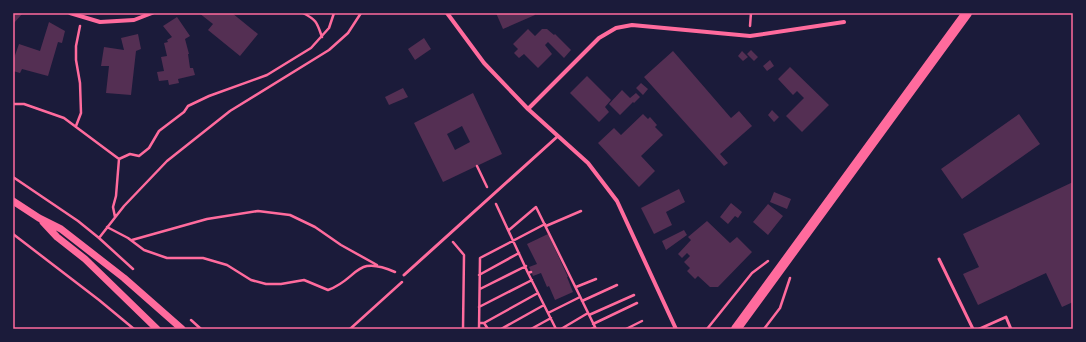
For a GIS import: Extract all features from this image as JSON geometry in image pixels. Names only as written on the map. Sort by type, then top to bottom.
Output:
[{"type":"main road","points":[[736,329],[967,13]]},
{"type":"street","points":[[70,13],[100,22],[134,20],[152,13]]},
{"type":"street","points":[[446,13],[484,63],[528,109],[588,163],[617,201],[676,329]]},
{"type":"street","points":[[528,109],[599,38],[616,28],[632,25],[750,36],[844,22]]},
{"type":"street","points":[[13,201],[39,218],[61,229],[124,278],[182,329]]},
{"type":"street","points":[[39,218],[57,237],[84,259],[157,329]]},
{"type":"lane","points":[[404,276],[558,136]]},
{"type":"lane","points":[[939,259],[973,329]]},
{"type":"lane","points":[[979,329],[1006,317],[1011,329]]},
{"type":"path","points":[[303,13],[314,18],[317,22],[322,37]]},
{"type":"path","points":[[119,158],[130,154],[139,156],[149,148],[159,131],[184,112],[188,106],[209,96],[267,75],[311,48],[329,28],[334,13]]},
{"type":"path","points":[[99,238],[115,218],[167,161],[230,111],[329,50],[348,33],[361,13]]},
{"type":"path","points":[[76,126],[80,113],[80,83],[76,60],[76,46],[82,16]]},
{"type":"path","points":[[13,104],[24,104],[64,118],[119,158]]},
{"type":"path","points":[[115,218],[113,207],[116,196],[119,158]]},
{"type":"path","points":[[477,166],[519,253],[530,272],[532,280],[556,329]]},
{"type":"path","points":[[509,230],[536,207],[595,327]]},
{"type":"path","points":[[131,240],[206,219],[258,211],[290,215],[315,227],[341,245],[379,266],[404,276],[402,282],[350,329]]},
{"type":"path","points":[[479,329],[480,258],[545,225],[581,211]]},
{"type":"path","points":[[108,227],[131,240],[144,250],[167,258],[203,258],[227,265],[251,280],[266,284],[281,284],[304,280],[328,290],[338,286],[364,266],[379,266]]},
{"type":"path","points":[[13,234],[134,329]]},
{"type":"path","points":[[448,236],[464,255],[463,329]]},
{"type":"path","points":[[480,275],[519,253]]},
{"type":"path","points":[[707,329],[752,273],[769,261]]},
{"type":"path","points":[[480,289],[526,266]]},
{"type":"path","points":[[576,288],[596,279]]},
{"type":"path","points":[[479,307],[532,280]]},
{"type":"path","points":[[582,301],[617,285]]},
{"type":"path","points":[[479,323],[484,323],[538,293]]},
{"type":"path","points":[[561,329],[589,314],[634,295]]},
{"type":"path","points":[[548,313],[580,297]]},
{"type":"path","points":[[591,329],[637,303]]},
{"type":"path","points":[[501,329],[544,305]]},
{"type":"path","points":[[530,329],[551,318]]},
{"type":"path","points":[[626,329],[642,322]]},
{"type":"path","points":[[484,323],[488,329]]},
{"type":"building","points":[[13,13],[23,13],[13,24]]},
{"type":"building","points":[[199,13],[232,13],[258,34],[240,56],[208,30],[213,24]]},
{"type":"building","points":[[496,13],[534,13],[535,15],[503,29]]},
{"type":"building","points":[[177,17],[190,36],[185,39],[189,54],[190,68],[193,68],[195,75],[178,79],[179,83],[169,85],[168,80],[159,81],[157,72],[164,71],[161,57],[167,56],[164,43],[168,42],[167,40],[172,37],[163,26]]},
{"type":"building","points":[[49,22],[65,31],[62,43],[58,42],[48,76],[22,69],[20,73],[13,71],[13,58],[19,44],[40,51]]},
{"type":"building","points":[[528,29],[535,36],[542,29],[547,29],[554,35],[555,34],[571,50],[564,58],[548,42],[545,45],[552,54],[538,68],[524,54],[519,58],[514,53],[518,49],[513,44]]},
{"type":"building","points":[[138,34],[141,49],[136,51],[131,95],[106,93],[109,66],[101,66],[104,47],[124,50],[121,38]]},
{"type":"building","points":[[424,38],[431,49],[415,60],[408,49]]},
{"type":"building","points":[[751,50],[758,57],[754,61],[747,54]]},
{"type":"building","points":[[673,51],[731,118],[739,111],[752,126],[720,154],[728,163],[724,166],[644,77]]},
{"type":"building","points":[[742,51],[748,57],[743,61],[738,56]]},
{"type":"building","points":[[770,60],[774,66],[767,71],[763,66]]},
{"type":"building","points":[[790,67],[829,105],[802,132],[786,116],[804,98],[797,91],[793,95],[778,79]]},
{"type":"building","points":[[587,76],[611,100],[605,107],[609,112],[599,122],[570,93]]},
{"type":"building","points":[[641,83],[648,89],[643,95],[636,88]]},
{"type":"building","points":[[403,88],[408,97],[389,105],[385,97]]},
{"type":"building","points":[[622,90],[630,98],[636,93],[640,97],[620,115],[609,104]]},
{"type":"building","points":[[473,93],[502,154],[443,182],[414,123]],"holes":[[[462,126],[470,142],[455,150],[447,134]]]},
{"type":"building","points":[[772,110],[779,117],[774,122],[768,115]]},
{"type":"building","points":[[643,114],[648,119],[650,117],[657,125],[655,127],[663,135],[641,156],[655,171],[639,187],[598,143],[614,128],[621,135]]},
{"type":"building","points":[[1019,114],[1040,144],[962,199],[941,169]]},
{"type":"building","points":[[1073,182],[1073,302],[1062,307],[1046,273],[978,305],[963,274],[979,267],[963,234]]},
{"type":"building","points":[[679,189],[685,202],[666,212],[672,225],[654,234],[641,208]]},
{"type":"building","points":[[774,192],[791,199],[787,209],[770,202]]},
{"type":"building","points":[[731,203],[742,212],[738,218],[735,216],[728,224],[720,217]]},
{"type":"building","points":[[768,204],[783,216],[768,235],[753,222]]},
{"type":"building","points":[[707,221],[730,243],[737,237],[752,252],[718,287],[710,287],[698,276],[695,279],[687,271],[690,268],[684,262],[690,256],[687,253],[682,258],[678,254],[691,240],[688,237]]},
{"type":"building","points":[[684,230],[687,235],[666,250],[662,241]]},
{"type":"building","points":[[548,234],[568,277],[573,292],[555,300],[541,273],[533,276],[529,267],[537,264],[527,244]]}]
